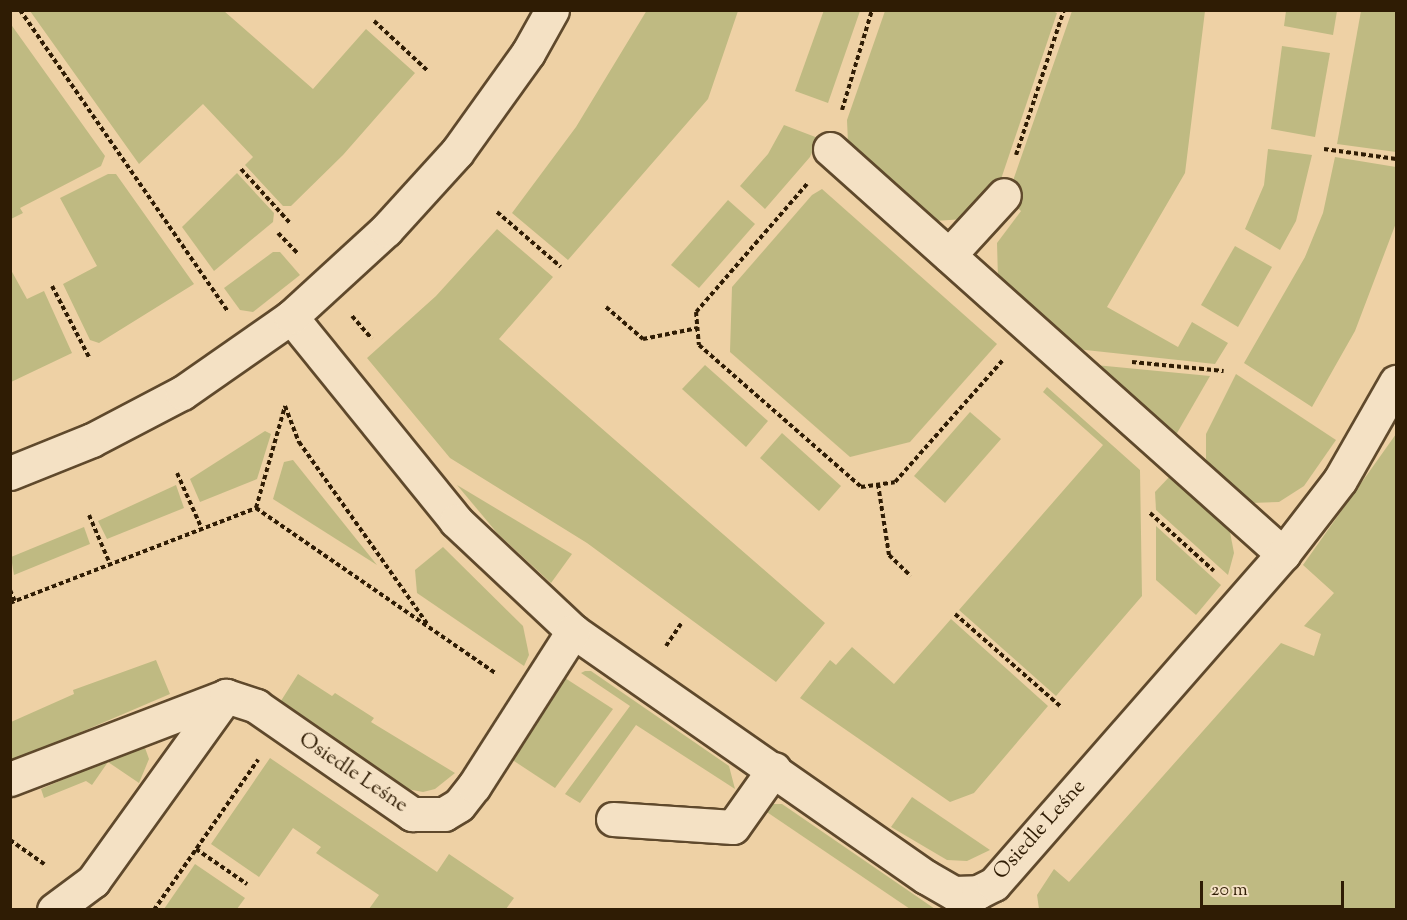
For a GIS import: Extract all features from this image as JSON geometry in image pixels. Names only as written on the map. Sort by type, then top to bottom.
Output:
[{"type":"street","points":[[10,473],[102,435],[182,393],[291,317],[386,230],[457,152],[528,53],[552,10]]},
{"type":"street","points":[[830,149],[1282,554]]},
{"type":"street","points":[[949,255],[1004,195]]},
{"type":"street","name":"Osiedle Leśne","points":[[291,317],[456,521],[573,631],[926,877],[954,893],[985,901],[994,884],[1282,554],[1340,480],[1396,382]]},
{"type":"street","name":"Osiedle Leśne","points":[[226,696],[256,706],[412,814],[428,817],[444,814],[459,805],[573,631]]},
{"type":"street","points":[[10,779],[226,696]]},
{"type":"street","points":[[57,909],[93,881],[226,696]]},
{"type":"street","points":[[613,819],[733,827],[774,770]]},
{"type":"path","points":[[20,10],[252,346]]},
{"type":"path","points":[[872,10],[830,149],[815,174],[696,312],[699,345],[861,487],[895,482],[1005,358]]},
{"type":"path","points":[[1004,195],[1064,10]]},
{"type":"path","points":[[374,21],[427,70]]},
{"type":"path","points":[[1324,148],[1396,159]]},
{"type":"path","points":[[241,169],[290,223]]},
{"type":"path","points":[[497,212],[561,267]]},
{"type":"path","points":[[52,286],[90,359]]},
{"type":"path","points":[[606,307],[643,339],[698,328]]},
{"type":"path","points":[[1060,355],[1224,371]]},
{"type":"path","points":[[256,508],[285,406],[299,442],[430,628]]},
{"type":"path","points":[[177,473],[201,527]]},
{"type":"path","points":[[878,484],[889,555],[911,576]]},
{"type":"path","points":[[10,590],[12,602],[201,527],[256,508]]},
{"type":"path","points":[[256,508],[530,698]]},
{"type":"path","points":[[1150,513],[1243,598]]},
{"type":"path","points":[[89,515],[110,564]]},
{"type":"path","points":[[955,614],[1059,706]]},
{"type":"path","points":[[154,909],[260,757]]},
{"type":"path","points":[[196,849],[246,884]]},
{"type":"shaded area","points":[[647,10],[738,11],[708,99],[568,260],[512,213],[576,127]]},
{"type":"shaded area","points":[[824,10],[860,11],[828,103],[795,91]]},
{"type":"shaded area","points":[[1050,10],[1057,13],[997,191],[965,219],[934,221],[848,143],[847,120],[885,11]]},
{"type":"shaded area","points":[[30,11],[224,11],[313,89],[366,29],[415,73],[343,155],[291,206],[283,206],[245,165],[253,157],[203,104],[139,164]]},
{"type":"shaded area","points":[[1072,11],[1205,11],[1185,173],[1107,307],[1178,347],[1192,322],[1228,343],[1215,364],[1067,348],[998,279],[997,243],[1021,211],[1007,198]]},
{"type":"shaded area","points":[[1286,11],[1337,11],[1333,35],[1284,26]]},
{"type":"shaded area","points":[[1361,11],[1396,11],[1396,152],[1337,144]]},
{"type":"shaded area","points":[[10,23],[105,156],[101,166],[20,208],[23,213],[11,219]]},
{"type":"shaded area","points":[[1282,46],[1330,53],[1315,137],[1271,129]]},
{"type":"shaded area","points":[[784,125],[818,138],[810,157],[765,209],[740,186],[768,154]]},
{"type":"shaded area","points":[[1268,149],[1312,155],[1296,221],[1280,250],[1245,229],[1264,185]]},
{"type":"shaded area","points":[[1335,157],[1396,167],[1396,223],[1355,331],[1312,407],[1244,363],[1305,257],[1323,213]]},
{"type":"shaded area","points":[[237,173],[274,213],[273,222],[214,271],[182,227]]},
{"type":"shaded area","points":[[108,174],[116,174],[194,284],[99,343],[90,340],[63,284],[97,266],[60,198]]},
{"type":"shaded area","points":[[822,189],[997,344],[910,442],[850,457],[730,352],[732,287],[812,195]]},
{"type":"shaded area","points":[[728,200],[755,224],[699,288],[671,265]]},
{"type":"shaded area","points":[[497,229],[553,277],[499,339],[825,623],[776,682],[587,543],[450,458],[367,358],[436,296]]},
{"type":"shaded area","points":[[1235,246],[1272,267],[1238,327],[1201,305]]},
{"type":"shaded area","points":[[273,252],[280,252],[300,275],[253,312],[240,310],[224,288]]},
{"type":"shaded area","points":[[11,270],[27,299],[44,291],[72,353],[11,382]]},
{"type":"shaded area","points":[[1085,364],[1210,376],[1173,440]]},
{"type":"shaded area","points":[[705,365],[768,421],[746,447],[682,389]]},
{"type":"shaded area","points":[[1236,374],[1336,440],[1304,486],[1279,502],[1250,503],[1212,476],[1206,459],[1206,434]]},
{"type":"shaded area","points":[[1047,387],[1140,470],[1142,596],[1056,696],[959,610],[1103,445],[1043,392]]},
{"type":"shaded area","points":[[970,412],[1001,439],[945,503],[914,476]]},
{"type":"shaded area","points":[[265,431],[271,434],[257,479],[200,502],[190,479]]},
{"type":"shaded area","points":[[782,433],[841,486],[819,511],[760,458]]},
{"type":"shaded area","points":[[1396,434],[1396,909],[1039,909],[1037,895],[1054,869],[1069,882],[1281,643],[1314,656],[1321,634],[1304,626],[1334,593],[1303,565]]},
{"type":"shaded area","points":[[293,460],[377,565],[273,499],[284,462]]},
{"type":"shaded area","points":[[1171,475],[1230,532],[1234,553],[1228,575],[1156,510],[1155,492]]},
{"type":"shaded area","points":[[176,485],[184,508],[107,539],[98,521]]},
{"type":"shaded area","points":[[457,485],[572,554],[551,583],[498,534]]},
{"type":"shaded area","points":[[1156,526],[1221,585],[1196,615],[1156,580]]},
{"type":"shaded area","points":[[84,527],[90,544],[14,575],[11,557]]},
{"type":"shaded area","points":[[443,547],[523,626],[529,655],[524,666],[417,593],[415,570]]},
{"type":"shaded area","points":[[951,619],[1048,706],[974,793],[950,802],[800,698],[830,660],[836,665],[852,647],[894,684]]},
{"type":"shaded area","points":[[156,660],[170,694],[11,762],[11,722],[74,694],[73,690]]},
{"type":"shaded area","points":[[591,671],[729,766],[735,789],[636,725],[580,803],[565,794],[630,706],[581,673]]},
{"type":"shaded area","points":[[298,674],[332,696],[335,693],[374,718],[371,722],[455,773],[435,789],[423,792],[402,788],[279,704]]},
{"type":"shaded area","points":[[565,678],[613,709],[555,788],[511,759]]},
{"type":"shaded area","points":[[144,745],[149,759],[139,783],[108,762],[92,785],[86,781],[44,798],[41,789]]},
{"type":"shaded area","points":[[270,758],[437,872],[449,854],[514,898],[506,909],[369,909],[379,895],[316,853],[321,847],[293,828],[259,877],[211,844]]},
{"type":"shaded area","points":[[912,797],[990,850],[967,861],[947,860],[891,827]]},
{"type":"shaded area","points":[[771,804],[782,804],[935,909],[910,909],[761,808]]},
{"type":"shaded area","points":[[195,864],[245,898],[237,909],[164,909]]}]
